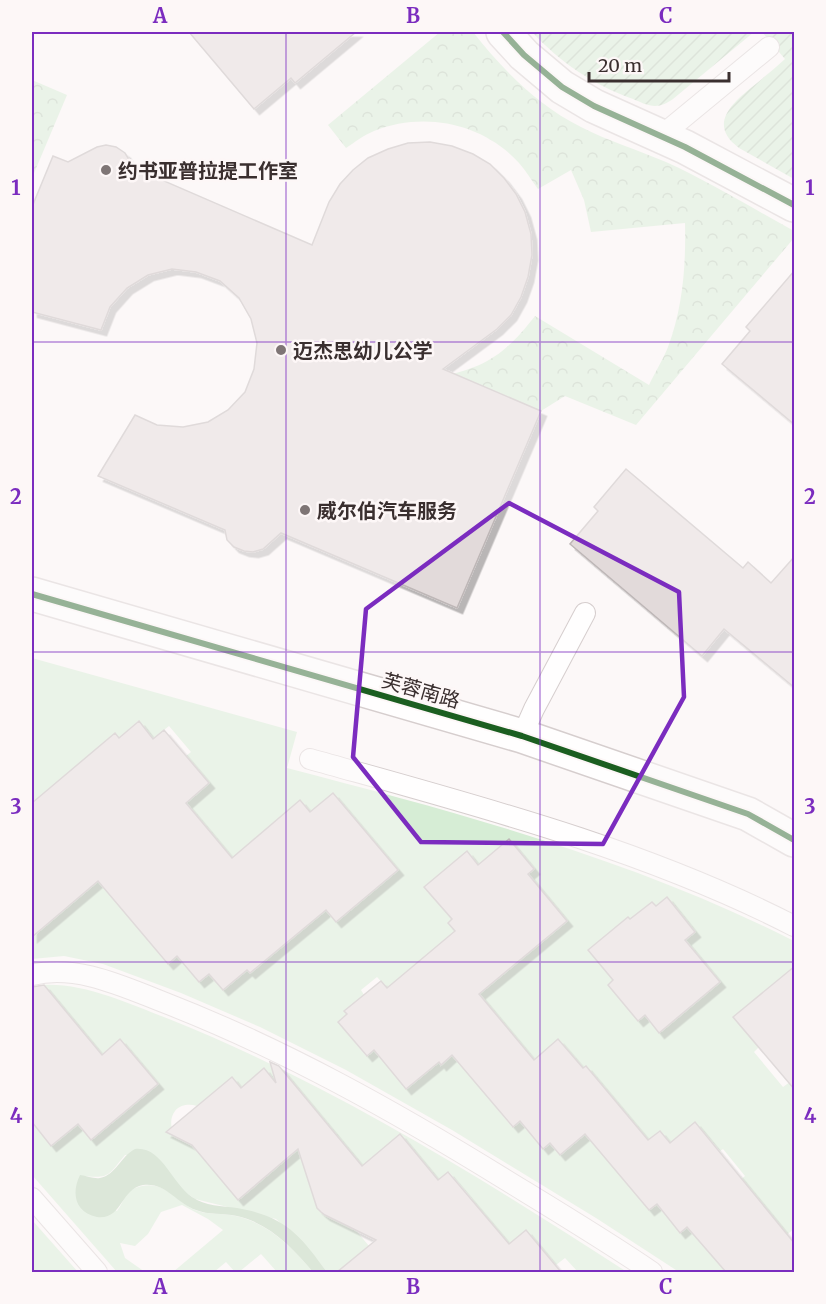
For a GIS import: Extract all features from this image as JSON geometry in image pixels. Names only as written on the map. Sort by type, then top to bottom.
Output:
[{"type":"street","points":[[503,32],[530,61],[562,87],[594,106],[719,164],[795,205]]},
{"type":"street","name":"芙蓉南路","points":[[32,594],[522,736],[748,814],[795,840]]},
{"type":"lane","points":[[661,136],[769,47]]},
{"type":"lane","points":[[522,736],[585,613]]},
{"type":"lane","points":[[310,759],[487,808],[596,844],[704,884],[795,926]]},
{"type":"lane","points":[[32,975],[66,972],[107,981],[184,1010],[269,1047],[352,1089],[460,1151],[652,1272]]},
{"type":"lane","points":[[32,1198],[97,1272]]},
{"type":"highlighted area","points":[[509,503],[679,592],[684,697],[603,844],[421,842],[353,757],[366,609]]},
{"type":"green space","points":[[440,32],[473,32],[522,86],[565,118],[602,137],[682,170],[794,231],[794,238],[636,425],[565,396],[541,411],[498,393],[435,378],[467,370],[492,358],[503,351],[535,316],[649,385],[664,357],[677,317],[684,270],[685,239],[685,223],[591,232],[584,200],[571,170],[538,189],[519,163],[504,149],[488,138],[452,125],[413,122],[393,125],[370,133],[346,148],[328,125]]},
{"type":"green space","points":[[532,32],[754,32],[673,99],[655,106],[644,104],[591,80],[566,63]]},
{"type":"green space","points":[[762,32],[794,32],[794,179],[739,148],[725,131],[724,123],[730,108],[785,59]]},
{"type":"green space","points":[[32,80],[67,95],[32,178]]},
{"type":"green space","points":[[32,658],[297,732],[287,768],[482,821],[546,841],[672,886],[794,941],[794,971],[773,984],[746,1007],[759,1047],[754,1052],[783,1087],[790,1082],[794,1087],[794,1229],[780,1240],[765,1266],[758,1272],[679,1272],[452,1130],[346,1070],[260,1027],[181,993],[103,964],[64,956],[32,959],[32,912],[40,921],[51,820],[34,800],[32,801]],"holes":[[[138,721],[153,739],[169,726],[191,752],[186,756],[209,783],[186,803],[100,785],[115,734],[119,738]],[[333,793],[373,840],[364,899],[336,922],[308,888],[301,801],[310,812]],[[509,839],[534,869],[528,874],[475,956],[448,923],[452,919],[432,896],[467,852],[478,865]],[[667,898],[695,931],[685,940],[708,967],[659,1032],[645,1015],[638,1020],[608,985],[613,980],[600,940],[628,917],[630,919],[652,902],[656,906]],[[134,923],[278,949],[251,973],[247,970],[209,974],[199,982],[177,956],[167,964]],[[377,977],[387,988],[471,1040],[441,1065],[439,1062],[397,1078],[374,1050],[366,1056],[338,1022],[347,1014],[345,1011],[364,995],[361,990]],[[558,1039],[583,1068],[586,1066],[608,1093],[543,1149],[520,1121],[512,1127],[485,1094],[523,1047],[534,1060]],[[695,1122],[720,1151],[723,1149],[745,1176],[680,1232],[657,1204],[649,1210],[621,1177],[643,1145],[659,1131],[670,1143]]]},
{"type":"green space","points":[[43,985],[59,985],[107,996],[169,1019],[288,1073],[347,1103],[461,1168],[627,1272],[578,1272],[565,1258],[556,1265],[526,1230],[503,1249],[438,1272],[386,1272],[472,1199],[449,1172],[438,1180],[408,1145],[376,1154],[342,1183],[321,1212],[330,1218],[349,1222],[369,1246],[357,1256],[371,1272],[327,1272],[313,1254],[276,1219],[195,1199],[181,1189],[153,1154],[125,1155],[107,1175],[80,1176],[77,1187],[117,1211],[131,1190],[142,1186],[157,1186],[195,1210],[236,1216],[259,1224],[297,1254],[313,1272],[277,1272],[261,1254],[239,1272],[235,1272],[226,1262],[214,1272],[173,1272],[223,1230],[182,1205],[161,1212],[148,1234],[135,1246],[120,1243],[125,1258],[145,1272],[117,1272],[32,1175],[32,1122],[51,1146],[78,1124],[91,1139],[120,1039],[98,1058],[50,994],[32,1010],[32,989]],"holes":[[[264,1068],[294,1104],[304,1096],[326,1123],[238,1199],[215,1172],[218,1168],[205,1154],[178,1138],[172,1127],[173,1115],[180,1107],[197,1106],[232,1077],[241,1088]]]},
{"type":"green space","points":[[32,1220],[78,1272],[32,1272]]},
{"type":"shaded area","points":[[135,1149],[152,1153],[160,1159],[185,1191],[197,1200],[268,1216],[290,1229],[327,1272],[313,1272],[289,1246],[260,1224],[237,1216],[196,1210],[165,1190],[151,1185],[135,1188],[112,1214],[105,1217],[90,1215],[84,1211],[76,1195],[80,1175],[95,1178],[106,1176]]},
{"type":"building","points":[[189,32],[356,32],[295,83],[291,78],[254,109]]},
{"type":"building","points":[[430,142],[452,146],[490,164],[516,194],[525,212],[531,234],[532,255],[528,277],[511,315],[497,329],[443,369],[541,411],[457,608],[281,533],[263,549],[253,552],[244,551],[234,547],[227,540],[225,530],[98,476],[135,415],[157,425],[183,427],[208,422],[228,410],[245,392],[254,369],[257,343],[251,319],[239,298],[220,281],[196,272],[172,269],[148,275],[127,288],[110,307],[101,330],[32,312],[32,207],[53,156],[68,162],[97,147],[106,145],[116,147],[125,153],[134,168],[312,245],[329,202],[340,184],[353,170],[368,158],[388,149],[408,143]]},
{"type":"building","points":[[795,270],[795,425],[722,364],[750,331],[746,327]]},
{"type":"building","points":[[626,469],[743,568],[748,562],[771,583],[795,556],[795,688],[724,629],[702,656],[570,544],[598,511],[594,507]]},
{"type":"building","points":[[139,721],[153,739],[164,730],[209,783],[186,803],[232,858],[300,800],[310,812],[333,793],[398,870],[336,922],[326,910],[250,973],[247,970],[223,990],[209,974],[199,982],[177,956],[168,964],[98,881],[32,937],[32,803],[115,733],[119,738]]},
{"type":"building","points":[[509,839],[534,869],[528,874],[567,921],[479,994],[534,1060],[558,1039],[583,1068],[586,1066],[648,1140],[660,1131],[670,1143],[695,1122],[795,1244],[795,1272],[726,1272],[687,1227],[680,1233],[657,1204],[649,1210],[585,1134],[560,1155],[550,1143],[543,1149],[520,1121],[513,1127],[452,1055],[441,1065],[439,1062],[406,1089],[374,1050],[367,1056],[338,1022],[347,1014],[344,1011],[381,981],[387,988],[455,931],[448,923],[452,919],[424,887],[467,851],[478,865]]},
{"type":"building","points":[[667,897],[695,932],[685,940],[720,982],[659,1033],[645,1015],[638,1021],[608,985],[613,980],[588,950],[628,917],[630,919],[652,902],[656,906]]},
{"type":"building","points":[[795,966],[795,1090],[733,1017]]},
{"type":"building","points":[[44,985],[102,1055],[120,1039],[158,1084],[91,1140],[78,1124],[51,1146],[32,1122],[32,987]]},
{"type":"building","points":[[270,1062],[279,1066],[362,1166],[400,1134],[438,1180],[448,1172],[509,1244],[526,1230],[561,1272],[337,1272],[376,1240],[325,1215],[317,1208],[298,1149],[238,1200],[192,1145],[166,1132],[232,1077],[241,1088],[264,1068],[276,1083]]},
{"type":"cycle path","points":[[503,32],[524,55],[562,87],[594,106],[685,147],[794,205]]},
{"type":"cycle path","points":[[32,594],[522,736],[748,814],[794,840]]},
{"type":"place","name":"约书亚普拉提工作室","points":[[106,170]]},
{"type":"place","name":"迈杰思幼儿公学","points":[[281,350]]},
{"type":"place","name":"威尔伯汽车服务","points":[[305,510]]}]
